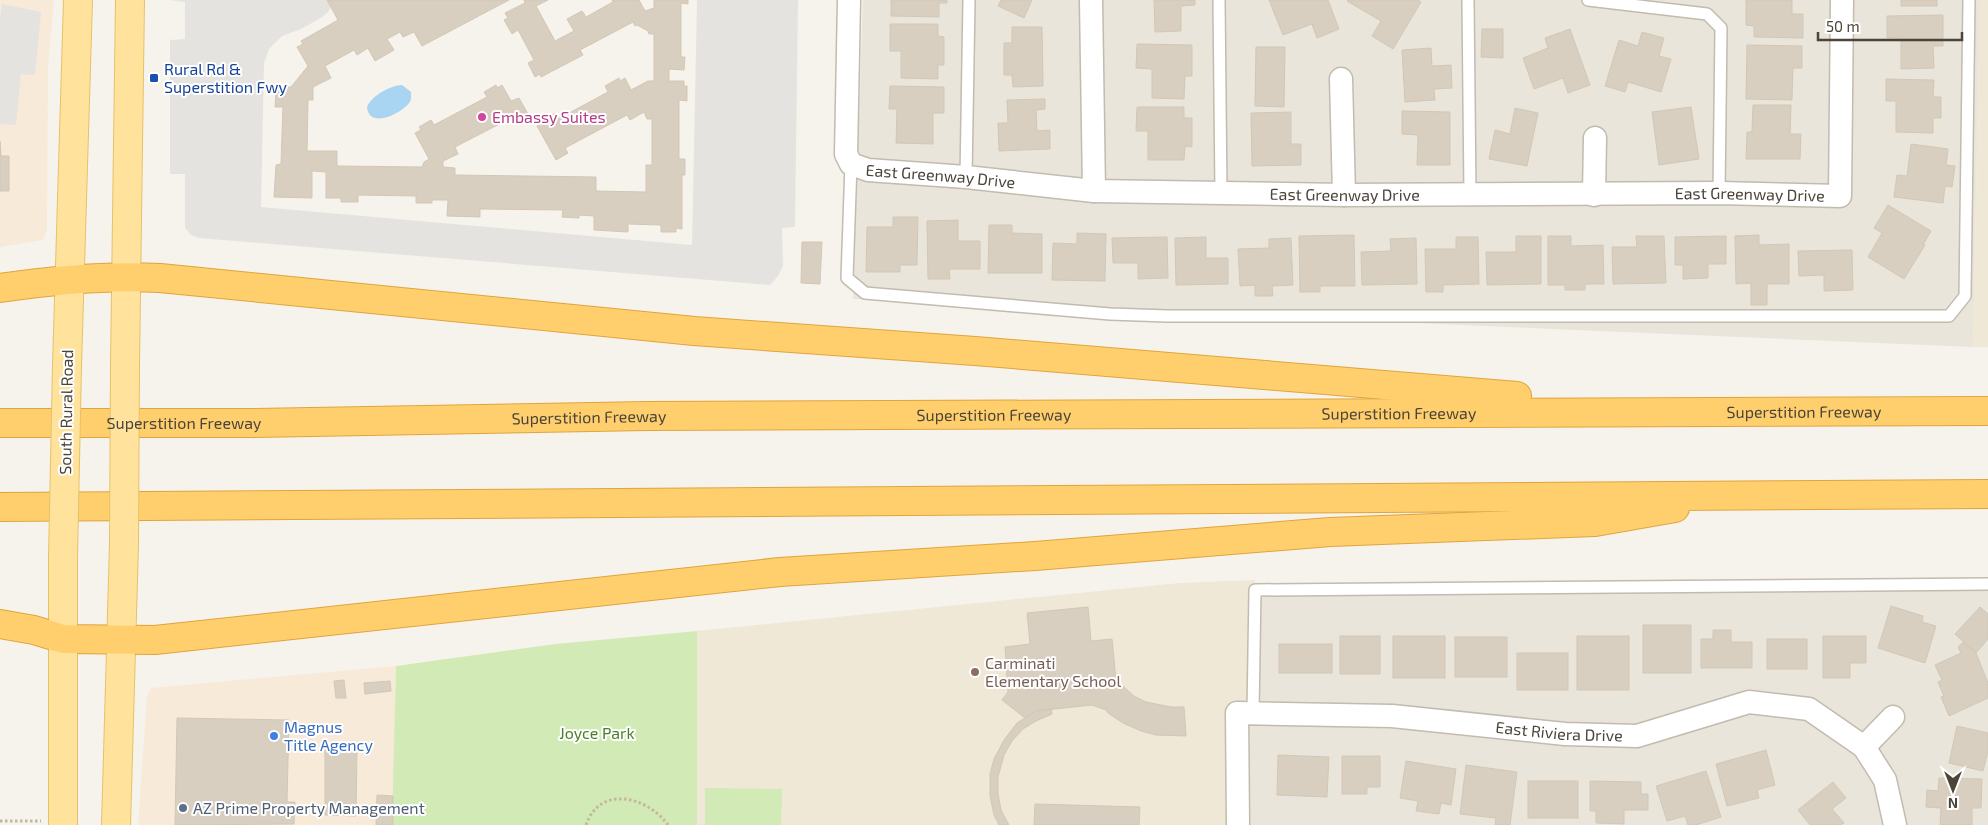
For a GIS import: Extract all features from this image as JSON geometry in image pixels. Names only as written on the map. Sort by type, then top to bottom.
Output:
[{"type":"highway","points":[[0,288],[127,276],[282,289],[694,331],[985,352],[1700,411]]},
{"type":"highway","name":"Superstition Freeway","points":[[0,423],[250,423],[657,416],[1988,411]]},
{"type":"highway","points":[[0,507],[1988,494]]},
{"type":"highway","points":[[0,624],[34,630],[63,640],[165,639],[780,572],[1035,556],[1330,532],[1595,522],[1752,495]]},
{"type":"main road","name":"South Rural Road","points":[[55,823],[63,640],[69,280],[78,0]]},
{"type":"main road","points":[[116,825],[124,560],[130,0]]},
{"type":"street","points":[[849,0],[846,154],[851,164]]},
{"type":"street","points":[[1091,0],[1094,191]]},
{"type":"street","name":"East Greenway Drive","points":[[851,164],[868,170],[966,177],[1094,191],[1344,195],[1719,193],[1840,196],[1842,0]]},
{"type":"street","points":[[1342,79],[1344,195]]},
{"type":"street","points":[[1594,195],[1595,138]]},
{"type":"street","name":"East Riviera Drive","points":[[1245,713],[1392,716],[1566,734],[1637,736],[1749,702],[1809,709],[1864,747]]},
{"type":"street","points":[[1238,825],[1245,713]]},
{"type":"street","points":[[1894,717],[1864,747],[1885,780],[1894,825]]},
{"type":"lane","points":[[966,177],[969,0]]},
{"type":"lane","points":[[1218,0],[1221,194]]},
{"type":"lane","points":[[1468,0],[1470,195]]},
{"type":"lane","points":[[1588,0],[1707,14],[1721,28],[1719,193]]},
{"type":"lane","points":[[851,164],[847,278],[865,293],[1110,314],[1166,316],[1949,316],[1965,296],[1970,0]]},
{"type":"lane","points":[[1245,713],[1255,590],[1988,584]]},
{"type":"path","points":[[586,825],[596,809],[606,802],[621,799],[639,801],[663,818],[668,825]]},
{"type":"path","points":[[0,821],[55,823]]},
{"type":"shaded area","points":[[0,0],[54,0],[48,66],[47,230],[43,240],[0,247]]},
{"type":"shaded area","points":[[170,0],[336,0],[328,12],[321,18],[301,29],[282,36],[269,49],[264,63],[261,207],[692,245],[697,0],[798,0],[795,227],[782,228],[783,266],[778,276],[770,285],[199,238],[191,235],[185,228],[185,174],[170,174],[170,40],[185,39],[185,2]]},
{"type":"shaded area","points":[[863,0],[1980,0],[1973,347],[853,299]]},
{"type":"shaded area","points":[[1980,0],[1988,0],[1988,347],[1973,347]]},
{"type":"shaded area","points":[[2,4],[41,12],[35,75],[21,74],[16,125],[0,124],[0,19]]},
{"type":"shaded area","name":"Carminati Elementary School","points":[[1255,580],[1253,712],[1238,713],[1237,825],[697,825],[697,631],[1180,583]]},
{"type":"shaded area","points":[[1988,584],[1988,825],[1237,825],[1255,590]]},
{"type":"shaded area","points":[[396,666],[393,825],[138,825],[147,697],[151,688]]},
{"type":"green space","name":"Joyce Park","points":[[697,631],[697,825],[392,825],[396,666],[556,644]]},
{"type":"green space","points":[[705,788],[782,789],[781,825],[705,825]]},
{"type":"water","points":[[402,85],[411,92],[411,101],[405,107],[386,117],[373,117],[369,114],[367,107],[377,95],[387,89]]},
{"type":"building","name":"Embassy Suites","points":[[327,0],[509,0],[422,46],[414,32],[403,37],[400,32],[387,39],[394,50],[375,61],[368,48],[357,55],[354,50],[325,66],[331,78],[313,87],[313,100],[308,100],[307,151],[337,151],[337,166],[422,167],[424,162],[429,159],[415,133],[421,130],[419,127],[431,120],[434,125],[487,97],[484,92],[496,85],[497,88],[502,85],[511,101],[519,98],[528,114],[518,119],[517,115],[455,147],[458,154],[443,161],[443,167],[455,168],[455,175],[596,177],[596,191],[646,192],[646,165],[652,165],[652,119],[647,119],[644,112],[630,120],[627,115],[565,148],[568,153],[556,160],[537,126],[555,113],[558,119],[608,92],[605,86],[619,78],[620,81],[625,78],[631,90],[648,81],[654,81],[654,34],[649,34],[648,31],[637,25],[635,26],[633,22],[580,50],[583,55],[541,77],[540,74],[535,77],[528,63],[534,60],[518,30],[512,34],[504,20],[508,18],[505,13],[525,3],[524,0],[548,0],[536,6],[555,41],[574,31],[567,19],[582,11],[586,17],[613,2],[612,0],[639,0],[645,11],[654,8],[654,0],[688,0],[688,4],[681,3],[681,57],[685,57],[684,70],[669,69],[669,81],[684,81],[684,86],[687,86],[687,101],[679,100],[679,159],[685,159],[685,175],[682,175],[682,229],[676,228],[676,232],[661,232],[661,225],[628,224],[628,232],[594,230],[594,216],[579,215],[579,218],[562,217],[563,210],[480,209],[480,217],[447,216],[448,200],[416,203],[416,196],[358,195],[358,202],[341,202],[341,198],[326,198],[326,172],[312,171],[312,198],[274,197],[276,165],[281,164],[283,107],[275,107],[276,92],[278,92],[278,87],[291,87],[308,66],[297,47],[303,44],[301,41],[338,20]]},
{"type":"building","points":[[891,0],[947,0],[947,3],[939,3],[939,17],[891,16]]},
{"type":"building","points":[[1001,0],[1032,0],[1024,18],[998,6]]},
{"type":"building","points":[[1154,0],[1195,0],[1195,5],[1181,6],[1181,31],[1155,32]]},
{"type":"building","points":[[1269,0],[1328,0],[1339,29],[1317,38],[1312,24],[1283,35]]},
{"type":"building","points":[[1348,0],[1418,0],[1421,2],[1393,49],[1372,36],[1381,21]]},
{"type":"building","points":[[1746,0],[1792,0],[1792,14],[1803,14],[1803,38],[1754,37],[1754,26],[1746,25]]},
{"type":"building","points":[[1901,0],[1937,0],[1937,6],[1901,6]]},
{"type":"building","points":[[1943,15],[1943,46],[1933,46],[1934,68],[1901,69],[1901,38],[1887,38],[1887,16]]},
{"type":"building","points":[[890,24],[938,24],[938,36],[944,37],[944,65],[938,65],[938,79],[901,78],[901,51],[890,51]]},
{"type":"building","points":[[1012,27],[1042,27],[1043,86],[1013,87],[1012,75],[1004,75],[1004,43],[1012,43]]},
{"type":"building","points":[[1482,29],[1503,29],[1503,58],[1481,57]]},
{"type":"building","points":[[1570,29],[1590,85],[1568,93],[1563,78],[1534,89],[1523,58],[1548,48],[1545,38]]},
{"type":"building","points":[[1642,32],[1664,38],[1659,56],[1671,59],[1661,92],[1628,82],[1625,92],[1605,86],[1619,40],[1638,46]]},
{"type":"building","points":[[1137,44],[1192,45],[1192,76],[1185,76],[1184,99],[1152,98],[1152,69],[1136,68]]},
{"type":"building","points":[[1747,45],[1802,46],[1802,68],[1793,68],[1792,100],[1746,99]]},
{"type":"building","points":[[1256,47],[1285,47],[1284,107],[1255,106]]},
{"type":"building","points":[[1431,48],[1432,66],[1451,65],[1452,88],[1434,89],[1435,100],[1405,102],[1402,50]]},
{"type":"building","points":[[1886,79],[1934,80],[1933,97],[1941,97],[1941,118],[1933,118],[1933,133],[1896,132],[1896,101],[1886,101]]},
{"type":"building","points":[[890,86],[944,87],[944,113],[933,113],[933,144],[896,143],[897,109],[889,109]]},
{"type":"building","points":[[1045,99],[1045,109],[1036,110],[1037,131],[1050,130],[1050,149],[999,151],[998,123],[1008,123],[1007,100]]},
{"type":"building","points":[[1753,105],[1791,105],[1790,134],[1801,134],[1800,159],[1746,159],[1747,132],[1752,132]]},
{"type":"building","points":[[1137,107],[1184,107],[1184,118],[1192,118],[1192,147],[1185,146],[1184,160],[1148,160],[1148,131],[1136,131]]},
{"type":"building","points":[[1691,107],[1699,159],[1659,165],[1652,112]]},
{"type":"building","points":[[1515,108],[1538,113],[1527,166],[1489,159],[1495,130],[1510,134]]},
{"type":"building","points":[[1402,111],[1450,112],[1450,165],[1417,165],[1418,135],[1402,134]]},
{"type":"building","points":[[1291,112],[1291,144],[1301,144],[1301,165],[1252,166],[1251,113]]},
{"type":"building","points":[[0,141],[1,156],[9,156],[9,191],[0,191]]},
{"type":"building","points":[[1911,144],[1948,149],[1946,165],[1955,166],[1952,187],[1945,186],[1943,203],[1894,197],[1897,175],[1907,176]]},
{"type":"building","points":[[1888,205],[1931,231],[1923,245],[1925,245],[1904,279],[1868,257],[1882,233],[1874,228]]},
{"type":"building","points":[[893,217],[918,217],[917,265],[900,265],[900,272],[866,272],[867,227],[893,227]]},
{"type":"building","points":[[958,220],[958,241],[980,241],[980,269],[949,269],[950,279],[928,279],[927,221]]},
{"type":"building","points":[[989,225],[1012,225],[1012,233],[1042,234],[1042,273],[988,273]]},
{"type":"building","points":[[1077,233],[1106,234],[1105,281],[1052,280],[1053,243],[1077,244]]},
{"type":"building","points":[[1354,235],[1355,286],[1320,286],[1320,292],[1300,292],[1299,236]]},
{"type":"building","points":[[1759,235],[1759,245],[1789,244],[1789,284],[1767,284],[1767,305],[1751,305],[1751,283],[1736,284],[1735,236]]},
{"type":"building","points":[[1516,236],[1541,236],[1541,284],[1487,285],[1486,252],[1516,252]]},
{"type":"building","points":[[1548,236],[1571,236],[1571,246],[1603,245],[1604,284],[1585,284],[1585,290],[1565,290],[1565,285],[1548,285]]},
{"type":"building","points":[[1636,236],[1664,236],[1666,283],[1613,284],[1612,247],[1637,247]]},
{"type":"building","points":[[1726,236],[1726,264],[1708,264],[1708,278],[1683,279],[1683,265],[1675,265],[1675,237]]},
{"type":"building","points":[[1167,237],[1168,278],[1138,279],[1138,263],[1113,263],[1112,238]]},
{"type":"building","points":[[1206,237],[1206,258],[1228,258],[1228,284],[1176,285],[1175,238]]},
{"type":"building","points":[[1456,237],[1478,237],[1479,284],[1443,285],[1443,292],[1426,292],[1425,249],[1456,249]]},
{"type":"building","points":[[1291,238],[1293,285],[1272,286],[1273,296],[1255,296],[1255,285],[1240,286],[1238,249],[1269,248],[1269,239]]},
{"type":"building","points":[[1416,238],[1417,284],[1362,285],[1361,252],[1391,251],[1390,239]]},
{"type":"building","points":[[802,242],[822,242],[820,284],[801,283]]},
{"type":"building","points":[[1852,250],[1853,290],[1824,291],[1824,275],[1799,276],[1798,251]]},
{"type":"building","points":[[1891,606],[1923,616],[1922,622],[1936,626],[1925,663],[1878,648]]},
{"type":"building","points":[[1088,607],[1091,641],[1112,639],[1116,680],[1134,696],[1146,702],[1171,707],[1184,707],[1186,736],[1156,735],[1141,731],[1123,723],[1106,710],[1092,705],[1036,711],[1025,718],[1002,700],[1008,692],[1005,647],[1030,644],[1027,613]]},
{"type":"building","points":[[1980,607],[1988,614],[1988,639],[1976,653],[1955,634]]},
{"type":"building","points":[[1643,625],[1691,625],[1691,673],[1643,673]]},
{"type":"building","points":[[1713,630],[1731,630],[1731,642],[1752,642],[1752,668],[1701,668],[1701,639],[1713,639]]},
{"type":"building","points":[[1340,636],[1380,636],[1380,674],[1340,674]]},
{"type":"building","points":[[1393,636],[1445,636],[1445,678],[1393,678]]},
{"type":"building","points":[[1577,636],[1629,636],[1629,690],[1577,690]]},
{"type":"building","points":[[1823,636],[1866,636],[1866,663],[1850,663],[1850,678],[1823,678]]},
{"type":"building","points":[[1455,637],[1507,637],[1507,677],[1455,677]]},
{"type":"building","points":[[1767,639],[1807,639],[1807,669],[1767,669]]},
{"type":"building","points":[[1963,642],[1976,653],[1988,683],[1988,698],[1949,716],[1941,697],[1944,696],[1938,682],[1942,680],[1935,665],[1961,653],[1958,647]]},
{"type":"building","points":[[1279,644],[1332,644],[1332,673],[1279,673]]},
{"type":"building","points":[[1517,653],[1568,653],[1568,690],[1517,690]]},
{"type":"building","points":[[344,680],[346,698],[336,698],[334,681]]},
{"type":"building","points":[[390,681],[391,691],[365,694],[364,683]]},
{"type":"building","points":[[1051,709],[1052,714],[1023,729],[1012,741],[1004,755],[998,777],[998,794],[1001,810],[1009,825],[999,825],[994,815],[990,796],[990,774],[994,759],[1004,740],[1017,723],[1036,711]]},
{"type":"building","points":[[177,718],[289,720],[287,802],[295,802],[294,824],[175,825]]},
{"type":"building","points":[[1957,726],[1988,733],[1988,751],[1983,771],[1949,763]]},
{"type":"building","points":[[325,747],[357,747],[356,816],[325,815]]},
{"type":"building","points":[[1766,750],[1775,785],[1757,790],[1759,798],[1727,806],[1716,764]]},
{"type":"building","points":[[1278,755],[1329,757],[1327,797],[1277,795]]},
{"type":"building","points":[[1342,756],[1380,756],[1380,787],[1367,787],[1367,794],[1342,794]]},
{"type":"building","points":[[1406,761],[1456,769],[1451,805],[1441,803],[1439,814],[1416,811],[1418,801],[1400,798]]},
{"type":"building","points":[[1466,765],[1517,772],[1510,825],[1495,825],[1496,818],[1460,814]]},
{"type":"building","points":[[1706,771],[1721,817],[1696,825],[1688,825],[1685,816],[1667,821],[1656,786]]},
{"type":"building","points":[[1939,778],[1982,779],[1981,808],[1972,808],[1972,825],[1940,825],[1941,808],[1926,807],[1927,790],[1938,791]]},
{"type":"building","points":[[1528,781],[1578,781],[1578,818],[1528,818]]},
{"type":"building","points":[[1590,781],[1641,782],[1641,794],[1648,794],[1648,810],[1624,810],[1624,824],[1596,823],[1596,811],[1590,811]]},
{"type":"building","points":[[1833,782],[1846,798],[1832,809],[1844,823],[1841,825],[1810,825],[1798,810]]},
{"type":"building","points":[[377,795],[393,796],[393,825],[376,825]]},
{"type":"building","points":[[1035,804],[1140,807],[1139,825],[1034,825]]},
{"type":"place","name":"Rural Rd & Superstition Fwy","points":[[154,78]]},
{"type":"place","name":"Embassy Suites","points":[[482,117]]},
{"type":"place","name":"Carminati Elementary School","points":[[975,672]]},
{"type":"place","name":"Magnus Title Agency","points":[[274,736]]},
{"type":"place","name":"AZ Prime Property Management","points":[[183,808]]}]
